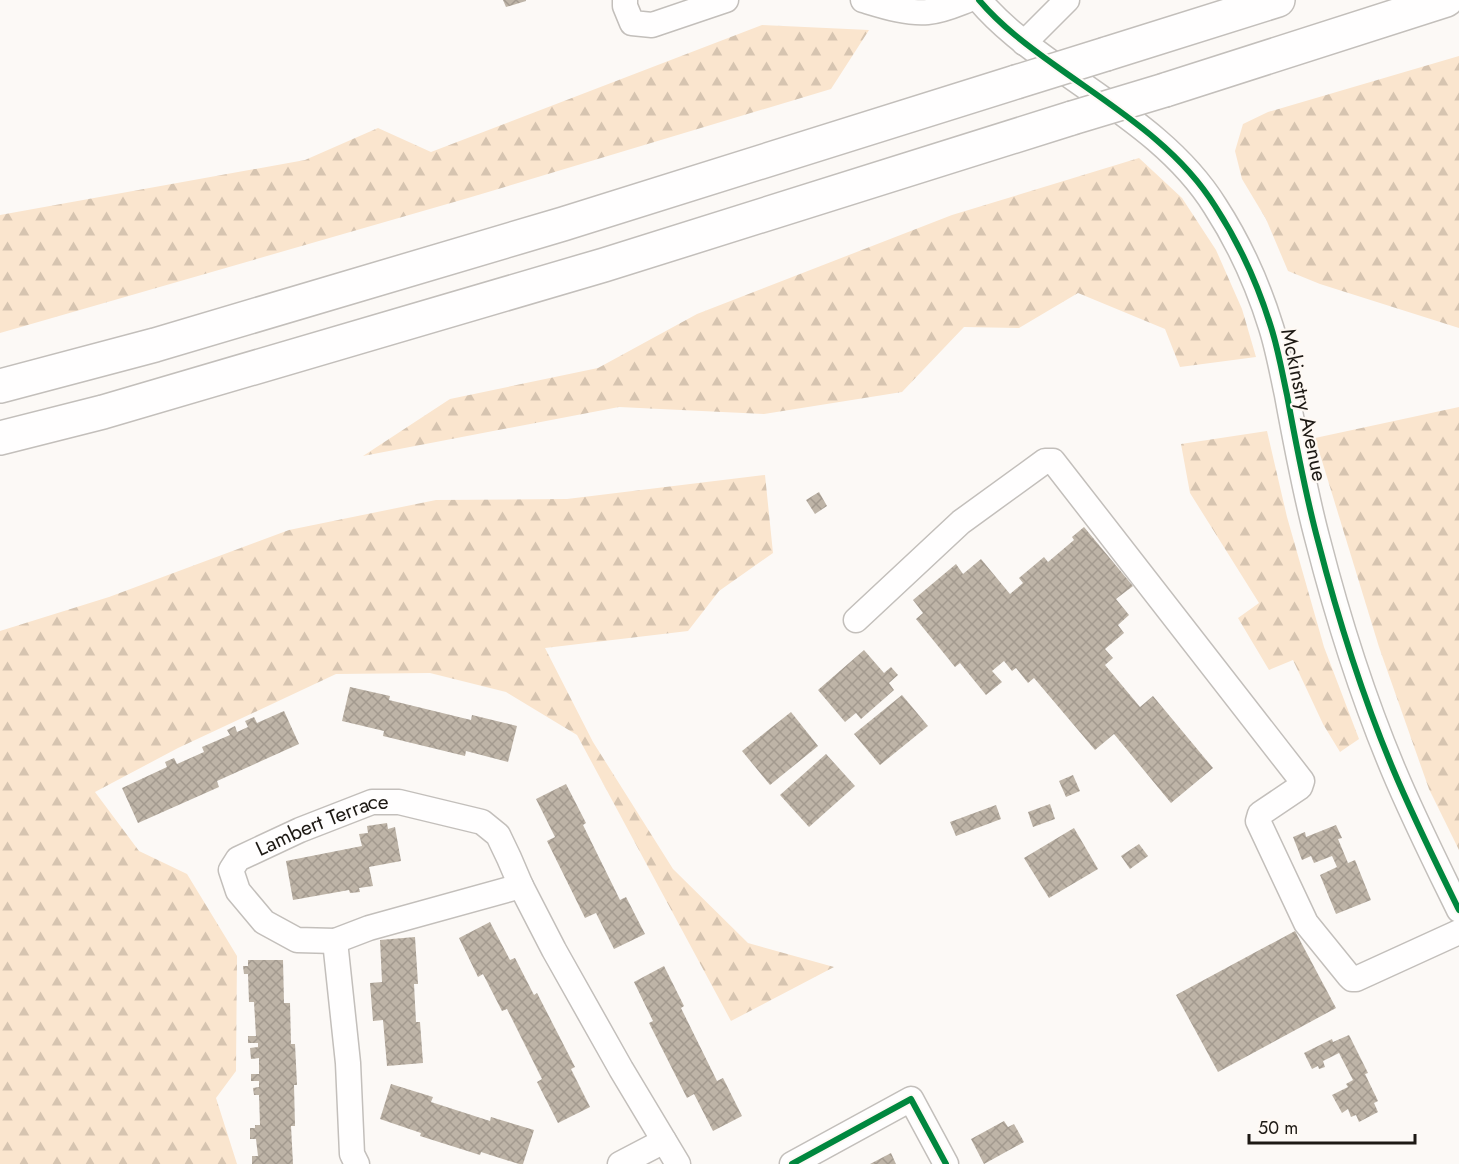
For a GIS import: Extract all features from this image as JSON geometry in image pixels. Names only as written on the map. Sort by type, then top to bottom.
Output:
[{"type":"highway","points":[[0,386],[155,345],[552,228],[1278,0]]},
{"type":"highway","points":[[0,438],[104,412],[592,268],[1446,0]]},
{"type":"street","points":[[625,0],[632,23],[652,25],[726,0]]},
{"type":"street","points":[[863,0],[908,11],[927,12],[944,9],[968,0]]},
{"type":"street","name":"Mckinstry Avenue","points":[[979,0],[1024,43],[1158,140],[1197,181],[1214,203],[1245,261],[1264,305],[1275,339],[1307,497],[1328,579],[1356,670],[1393,769],[1459,910]]},
{"type":"street","points":[[1024,43],[1067,0]]},
{"type":"street","points":[[856,620],[961,522],[1044,461],[1053,461],[1302,781],[1300,787],[1260,814],[1258,821],[1306,923],[1348,976],[1356,979],[1459,932]]},
{"type":"street","name":"Lambert Terrace","points":[[521,886],[369,928],[335,942],[297,940],[264,922],[238,891],[231,870],[238,859],[300,830],[372,802],[399,802],[482,822],[498,835],[521,886],[565,970],[678,1164]]},
{"type":"street","points":[[335,942],[348,1063],[352,1154],[357,1164]]},
{"type":"street","points":[[792,1164],[911,1099],[946,1164]]},
{"type":"street","points":[[620,1164],[664,1141]]},
{"type":"green space","points":[[762,25],[869,30],[831,89],[468,198],[0,333],[0,215],[305,160],[378,128],[431,152]]},
{"type":"green space","points":[[1459,56],[1459,328],[1320,284],[1288,271],[1266,219],[1242,179],[1235,151],[1243,124],[1268,112]]},
{"type":"green space","points":[[1139,158],[1182,198],[1216,250],[1242,309],[1256,357],[1180,367],[1165,329],[1078,293],[1019,328],[964,327],[902,392],[764,414],[619,407],[363,456],[450,399],[598,368],[697,314],[952,215]]},
{"type":"green space","points":[[1459,407],[1459,850],[1429,789],[1379,647],[1315,438]]},
{"type":"green space","points":[[1267,431],[1287,517],[1324,647],[1359,739],[1340,752],[1323,724],[1293,660],[1269,670],[1238,618],[1259,603],[1190,493],[1181,444]]},
{"type":"green space","points":[[765,475],[773,553],[719,591],[688,631],[545,648],[593,742],[673,869],[748,943],[834,967],[731,1021],[577,735],[506,692],[430,673],[336,674],[178,748],[95,792],[139,851],[187,874],[237,956],[236,1071],[216,1098],[237,1164],[0,1164],[0,631],[109,597],[289,530],[436,500],[567,499]]},
{"type":"building","points":[[503,0],[526,0],[526,1],[506,7]]},
{"type":"building","points":[[819,492],[827,506],[815,514],[806,500]]},
{"type":"building","points":[[1084,527],[1133,586],[1116,599],[1129,615],[1118,625],[1124,633],[1105,649],[1113,658],[1105,665],[1140,707],[1153,696],[1213,768],[1171,803],[1114,734],[1095,750],[1034,678],[1028,683],[1016,668],[1012,671],[1004,661],[992,671],[1002,682],[986,695],[960,663],[955,667],[916,619],[923,613],[913,600],[956,564],[963,574],[981,559],[1010,594],[1023,583],[1019,578],[1044,557],[1048,562],[1074,540],[1072,537]]},
{"type":"building","points":[[864,650],[884,673],[891,667],[898,675],[889,683],[894,690],[861,719],[856,713],[845,722],[818,690]]},
{"type":"building","points":[[350,687],[390,696],[389,700],[471,720],[472,715],[517,726],[508,762],[466,751],[465,756],[383,736],[384,731],[342,721]]},
{"type":"building","points":[[902,695],[928,726],[880,765],[854,734]]},
{"type":"building","points":[[284,711],[299,744],[217,781],[219,787],[138,823],[122,788],[167,767],[165,762],[174,758],[177,764],[204,752],[202,747],[230,735],[227,730],[235,726],[237,732],[248,727],[245,721],[254,717],[257,723]]},
{"type":"building","points":[[791,712],[818,746],[770,785],[742,751]]},
{"type":"building","points":[[826,754],[855,786],[809,827],[780,795]]},
{"type":"building","points":[[1073,775],[1080,791],[1066,797],[1059,781]]},
{"type":"building","points":[[566,784],[586,823],[583,825],[620,900],[626,897],[645,934],[614,949],[596,913],[585,918],[547,841],[555,837],[536,799]]},
{"type":"building","points":[[1050,804],[1055,819],[1033,827],[1028,812]]},
{"type":"building","points":[[996,805],[1001,819],[956,836],[950,822]]},
{"type":"building","points":[[387,823],[388,829],[395,827],[401,861],[369,867],[373,886],[359,888],[360,892],[350,893],[349,890],[293,900],[286,861],[362,846],[359,834],[368,833],[367,826]]},
{"type":"building","points":[[1336,825],[1342,838],[1338,839],[1348,863],[1355,860],[1371,900],[1336,914],[1320,875],[1337,867],[1332,856],[1314,863],[1311,856],[1302,860],[1293,837],[1305,832],[1306,837]]},
{"type":"building","points":[[1074,828],[1098,869],[1049,898],[1024,858]]},
{"type":"building","points":[[1139,844],[1148,856],[1130,869],[1121,856]]},
{"type":"building","points":[[490,922],[510,960],[515,958],[534,995],[537,993],[575,1067],[571,1069],[590,1107],[558,1123],[537,1082],[542,1079],[507,1009],[502,1011],[483,974],[478,977],[459,938]]},
{"type":"building","points":[[1295,931],[1336,1008],[1218,1072],[1176,995]]},
{"type":"building","points":[[415,937],[418,984],[414,984],[416,1022],[420,1022],[423,1063],[387,1066],[383,1020],[373,1021],[370,983],[382,982],[380,940]]},
{"type":"building","points":[[248,960],[283,960],[284,1003],[290,1003],[291,1044],[295,1044],[297,1085],[294,1085],[295,1126],[291,1126],[293,1164],[252,1164],[252,1156],[258,1156],[256,1139],[250,1139],[250,1128],[260,1125],[259,1095],[254,1095],[253,1088],[259,1087],[259,1081],[251,1081],[251,1074],[259,1074],[259,1058],[251,1059],[250,1048],[258,1047],[258,1043],[248,1043],[248,1036],[256,1036],[254,1002],[249,1002],[248,974],[244,974],[243,966],[248,966]]},
{"type":"building","points":[[664,966],[684,1006],[681,1008],[717,1081],[723,1078],[742,1116],[713,1131],[694,1094],[687,1098],[649,1023],[653,1021],[634,982]]},
{"type":"building","points":[[1349,1035],[1368,1073],[1365,1074],[1378,1101],[1374,1103],[1378,1112],[1359,1122],[1356,1115],[1351,1117],[1348,1109],[1342,1113],[1332,1095],[1348,1087],[1346,1084],[1353,1080],[1339,1053],[1323,1061],[1325,1067],[1319,1069],[1318,1066],[1312,1069],[1304,1053],[1332,1039],[1333,1042]]},
{"type":"building","points":[[391,1084],[433,1097],[431,1102],[490,1121],[491,1117],[534,1130],[523,1164],[481,1152],[480,1155],[420,1136],[421,1133],[380,1119]]},
{"type":"building","points":[[1004,1121],[1008,1127],[1014,1124],[1024,1142],[984,1164],[971,1139]]},
{"type":"building","points":[[891,1153],[896,1164],[870,1164]]},
{"type":"cycle path","points":[[979,0],[1025,43],[1143,128],[1182,164],[1200,184],[1240,249],[1266,311],[1273,335],[1313,523],[1351,656],[1401,787],[1459,910]]},
{"type":"cycle path","points":[[792,1164],[911,1099],[946,1164]]}]
